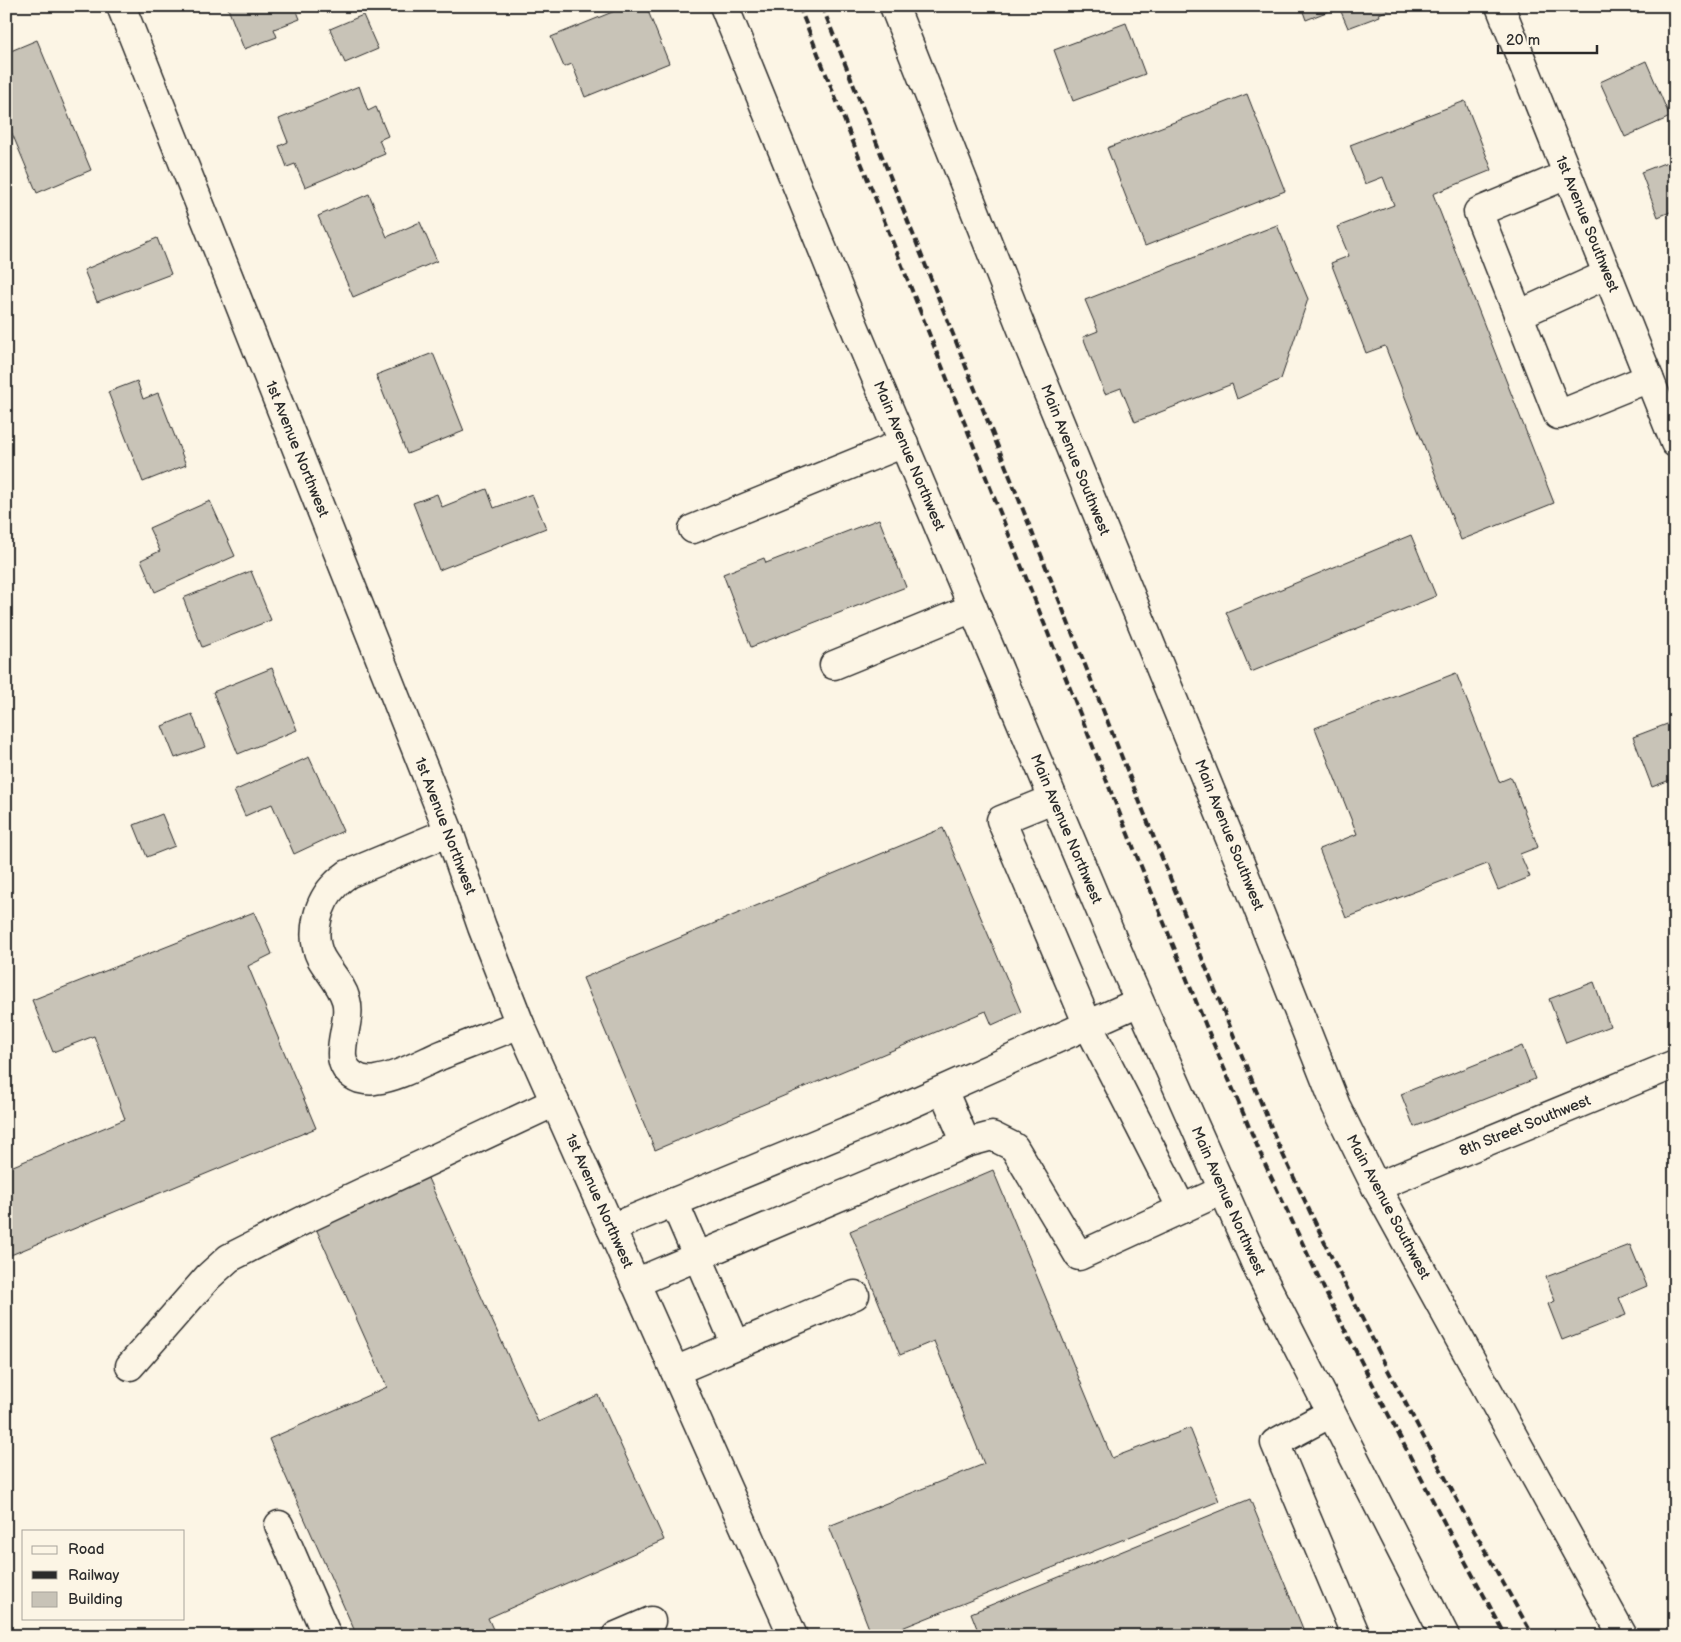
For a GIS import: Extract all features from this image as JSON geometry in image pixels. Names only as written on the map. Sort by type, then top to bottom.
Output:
[{"type":"street","name":"1st Avenue Northwest","points":[[121,6],[448,832],[482,927],[520,1024],[793,1636]]},
{"type":"street","name":"Main Avenue Northwest","points":[[724,6],[904,443],[1139,1002],[1259,1271],[1445,1636]]},
{"type":"street","name":"Main Avenue Southwest","points":[[894,6],[1027,342],[1242,868],[1336,1106],[1376,1187],[1623,1636]]},
{"type":"street","name":"1st Avenue Southwest","points":[[1500,6],[1675,442]]},
{"type":"street","points":[[1567,175],[1478,212],[1558,415],[1649,378]]},
{"type":"street","points":[[1518,315],[1608,274]]},
{"type":"street","points":[[693,529],[904,443]]},
{"type":"street","points":[[834,665],[973,608]]},
{"type":"street","points":[[1053,799],[1002,820],[1088,1025],[1182,1209]]},
{"type":"street","points":[[448,832],[348,874],[335,884],[320,909],[316,923],[316,940],[320,956],[346,1000],[348,1014],[341,1052],[344,1064],[350,1073],[361,1080],[374,1080],[406,1071],[520,1024]]},
{"type":"street","points":[[611,1228],[943,1090],[1139,1002]]},
{"type":"street","name":"8th Street Southwest","points":[[1376,1187],[1675,1064]]},
{"type":"street","points":[[943,1090],[966,1143]]},
{"type":"street","points":[[130,1366],[208,1277],[229,1258],[310,1217],[555,1102]]},
{"type":"street","points":[[635,1283],[966,1143],[992,1136],[1014,1147],[1079,1256],[1223,1190]]},
{"type":"street","points":[[674,1202],[736,1346]]},
{"type":"street","points":[[674,1372],[855,1295]]},
{"type":"street","points":[[1331,1413],[1275,1443],[1356,1636]]},
{"type":"street","points":[[278,1525],[328,1636]]},
{"type":"street","points":[[616,1636],[651,1621]]},
{"type":"building","points":[[227,6],[295,6],[300,19],[274,29],[277,37],[244,49]]},
{"type":"building","points":[[627,6],[646,6],[669,63],[585,97],[572,64],[564,67],[551,37]]},
{"type":"building","points":[[1301,6],[1398,6],[1379,14],[1380,16],[1348,28],[1339,7],[1306,20]]},
{"type":"building","points":[[363,15],[378,49],[345,63],[330,29]]},
{"type":"building","points":[[1126,23],[1145,74],[1073,101],[1054,50]]},
{"type":"building","points":[[37,40],[91,170],[37,193],[6,119],[6,53]]},
{"type":"building","points":[[1646,61],[1670,117],[1625,137],[1600,82]]},
{"type":"building","points":[[359,86],[368,111],[376,107],[388,136],[379,140],[385,154],[305,187],[295,164],[287,167],[279,146],[288,142],[279,119]]},
{"type":"building","points":[[1247,94],[1285,191],[1145,246],[1107,148]]},
{"type":"building","points":[[1465,101],[1492,170],[1433,194],[1554,503],[1461,540],[1385,346],[1366,353],[1331,263],[1349,256],[1337,227],[1394,205],[1383,177],[1365,184],[1350,145]]},
{"type":"building","points":[[1675,159],[1675,210],[1658,217],[1641,172]]},
{"type":"building","points":[[369,194],[387,237],[420,222],[437,261],[353,297],[318,216]]},
{"type":"building","points":[[1277,225],[1308,299],[1281,379],[1237,399],[1232,384],[1135,422],[1121,388],[1105,394],[1083,337],[1098,331],[1085,300]]},
{"type":"building","points":[[157,238],[171,274],[97,302],[84,270]]},
{"type":"building","points":[[433,353],[464,431],[407,454],[376,375]]},
{"type":"building","points":[[137,381],[143,399],[158,393],[186,465],[143,482],[108,392]]},
{"type":"building","points":[[487,489],[494,508],[532,494],[546,528],[439,570],[413,503],[437,494],[442,507]]},
{"type":"building","points":[[210,501],[235,556],[155,592],[141,560],[160,551],[149,528]]},
{"type":"building","points":[[879,519],[906,587],[751,647],[723,574],[764,558],[766,563]]},
{"type":"building","points":[[1411,535],[1436,596],[1251,672],[1226,612]]},
{"type":"building","points":[[251,571],[271,620],[202,647],[183,598]]},
{"type":"building","points":[[272,668],[297,730],[238,754],[213,692]]},
{"type":"building","points":[[1456,673],[1499,782],[1511,777],[1538,847],[1520,854],[1530,877],[1498,890],[1487,864],[1346,918],[1319,849],[1357,834],[1315,728]]},
{"type":"building","points":[[192,714],[205,747],[175,758],[162,726]]},
{"type":"building","points":[[1675,721],[1675,778],[1652,787],[1633,737]]},
{"type":"building","points":[[309,757],[343,831],[294,854],[272,804],[245,816],[234,791]]},
{"type":"building","points":[[162,814],[175,846],[147,857],[134,825]]},
{"type":"building","points":[[943,828],[1021,1012],[992,1025],[986,1011],[655,1150],[583,978]]},
{"type":"building","points":[[254,912],[272,954],[248,966],[316,1128],[6,1257],[6,1169],[125,1119],[94,1036],[53,1052],[32,1000]]},
{"type":"building","points":[[1594,982],[1610,1026],[1566,1043],[1549,999]]},
{"type":"building","points":[[1522,1046],[1535,1079],[1414,1127],[1401,1094]]},
{"type":"building","points":[[993,1170],[1112,1458],[1190,1428],[1219,1501],[882,1636],[872,1636],[829,1526],[984,1464],[934,1341],[900,1355],[850,1231]]},
{"type":"building","points":[[426,1174],[538,1422],[598,1395],[664,1540],[488,1618],[496,1636],[357,1636],[269,1439],[387,1387],[314,1224]]},
{"type":"building","points":[[1630,1245],[1647,1286],[1619,1298],[1626,1315],[1562,1340],[1548,1304],[1555,1301],[1546,1277]]},
{"type":"building","points":[[1250,1499],[1306,1636],[980,1636],[971,1613]]},
{"type":"railway","points":[[799,6],[1117,807],[1206,1026],[1264,1162],[1327,1295],[1448,1530],[1506,1636]]},
{"type":"railway","points":[[822,6],[1278,1144],[1388,1370],[1464,1513],[1533,1636]]}]
